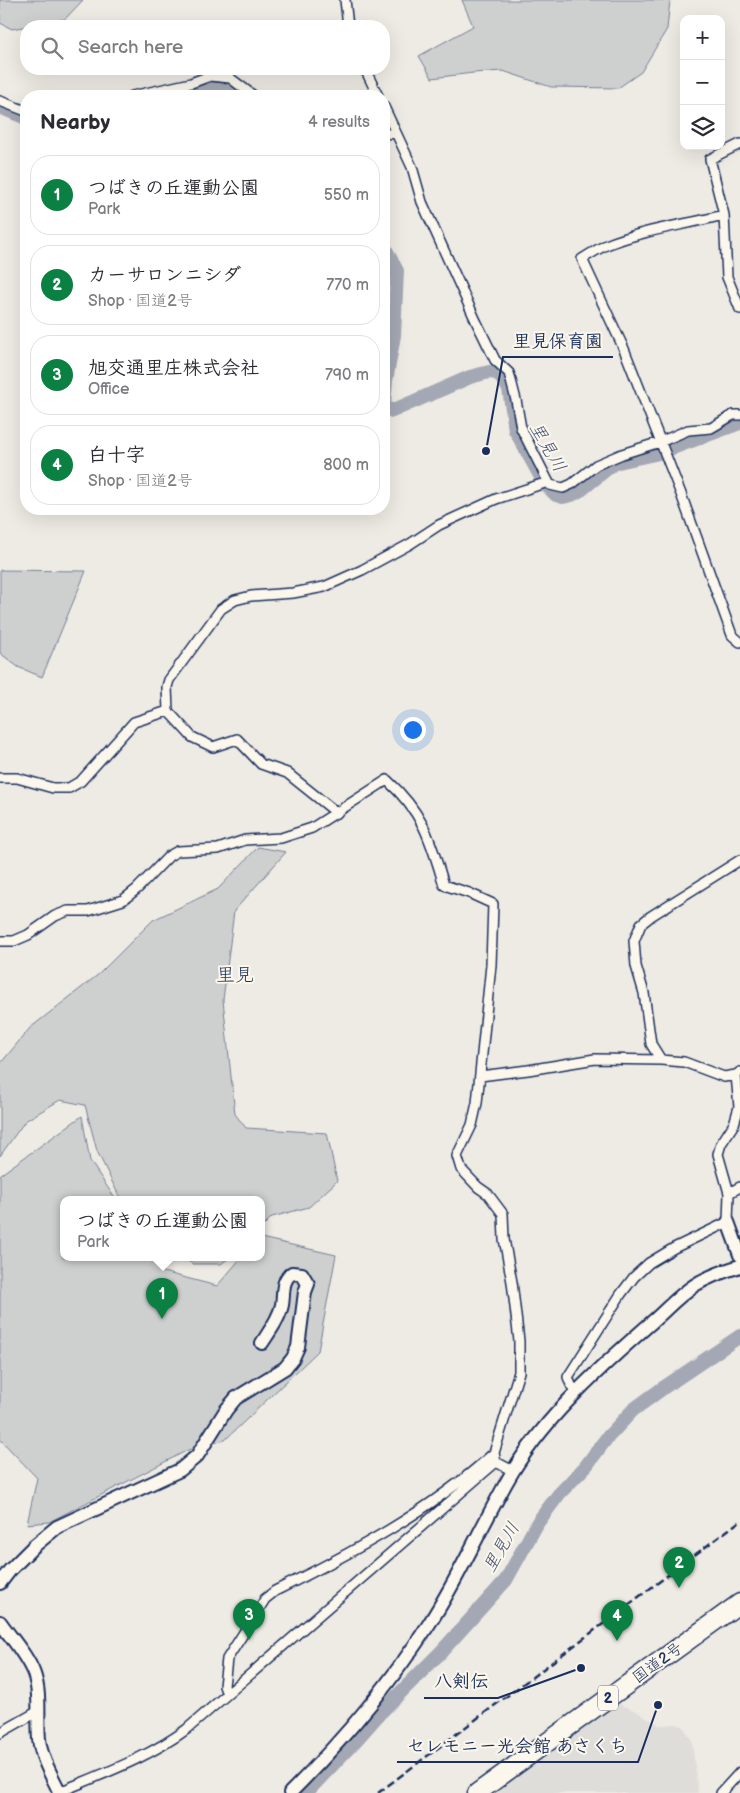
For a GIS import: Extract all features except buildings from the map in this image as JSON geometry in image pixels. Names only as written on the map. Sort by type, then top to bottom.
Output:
[{"type":"highway","name":"国道2号","points":[[478,1793],[740,1603]]},
{"type":"street","points":[[345,0],[347,20]]},
{"type":"street","points":[[368,75],[375,90]]},
{"type":"street","points":[[159,90],[191,83],[210,76],[230,78],[246,90]]},
{"type":"street","points":[[0,101],[20,109]]},
{"type":"street","points":[[390,120],[412,167],[422,202],[476,320],[495,360],[509,373],[516,400],[520,428],[550,485],[563,488],[572,484],[596,465],[622,454],[660,442],[688,430],[711,428],[733,415],[740,415]]},
{"type":"street","points":[[390,134],[396,133]]},
{"type":"street","points":[[740,144],[710,159],[724,216],[727,278],[740,309]]},
{"type":"street","points":[[724,216],[661,229],[606,245],[582,258],[624,349],[681,494],[732,635],[740,642]]},
{"type":"street","points":[[337,813],[287,773],[261,764],[238,739],[213,747],[192,738],[168,711],[169,680],[221,609],[235,600],[251,596],[293,593],[324,587],[362,570],[410,544],[439,525],[496,499],[548,482]]},
{"type":"street","points":[[0,778],[17,778],[53,788],[69,788],[81,781],[134,722],[168,711]]},
{"type":"street","points":[[0,941],[28,936],[55,916],[68,911],[88,910],[123,900],[137,889],[169,856],[178,851],[218,849],[245,840],[281,838],[300,833],[337,813],[387,780],[414,807],[425,826],[444,885],[469,892],[493,904],[491,965],[475,1117],[457,1156],[461,1169],[478,1187],[488,1194],[503,1214],[504,1239],[512,1282],[519,1341],[519,1372],[495,1458],[187,1729],[168,1743],[134,1761],[59,1793],[39,1741],[38,1692],[34,1673],[26,1657],[0,1622]]},
{"type":"street","points":[[661,1060],[651,1044],[644,993],[636,966],[634,940],[641,924],[650,916],[740,860]]},
{"type":"street","points":[[480,1076],[596,1059],[684,1062],[724,1077],[738,1074],[739,1107],[734,1124],[721,1144],[718,1154],[729,1193],[728,1222],[740,1255]]},
{"type":"street","points":[[729,1193],[740,1187]]},
{"type":"street","points":[[577,1392],[570,1386],[568,1377],[634,1276],[649,1263],[674,1248],[728,1222]]},
{"type":"street","points":[[290,1793],[346,1734],[384,1689],[408,1656],[430,1622],[513,1471],[531,1444],[577,1392],[631,1340],[694,1286],[716,1274],[740,1266]]},
{"type":"street","points":[[0,1583],[34,1546],[57,1527],[180,1470],[197,1456],[226,1410],[236,1398],[285,1368],[298,1348],[308,1284],[302,1274],[292,1273],[287,1276],[284,1282],[282,1307],[262,1344]]},
{"type":"street","points":[[495,1458],[513,1471]]},
{"type":"street","points":[[227,1694],[224,1686],[226,1659],[266,1599],[275,1591],[366,1544],[400,1524],[495,1458]]},
{"type":"street","points":[[0,1733],[37,1712]]},
{"type":"street","points":[[721,1793],[740,1772]]},
{"type":"shaded area","points":[[0,0],[83,0],[65,19],[20,20],[20,27],[12,29],[0,23]]},
{"type":"shaded area","points":[[462,0],[670,0],[667,29],[641,72],[618,88],[551,87],[503,71],[432,78],[419,56],[473,26]]},
{"type":"shaded area","points":[[0,570],[86,571],[42,677],[18,667],[0,653]]},
{"type":"shaded area","points":[[258,847],[286,852],[234,911],[223,1000],[235,1114],[246,1128],[327,1133],[337,1181],[309,1207],[272,1217],[265,1224],[265,1196],[119,1196],[97,1151],[85,1105],[60,1100],[25,1121],[0,1156],[0,1064],[30,1028],[99,974],[153,920],[218,889]]},
{"type":"shaded area","points":[[82,1116],[90,1161],[113,1196],[60,1196],[60,1261],[156,1261],[163,1272],[217,1286],[238,1261],[265,1261],[265,1239],[336,1255],[318,1351],[225,1440],[188,1450],[49,1522],[27,1524],[37,1478],[0,1439],[0,1175]]},
{"type":"shaded area","points":[[188,1261],[225,1261],[221,1264],[193,1264]]},
{"type":"shaded area","points":[[614,1702],[636,1711],[659,1725],[676,1724],[683,1726],[692,1741],[698,1793],[490,1793]]},
{"type":"waterway","name":"里見川","points":[[179,90],[206,84],[230,86],[234,90]]},
{"type":"waterway","name":"里見川","points":[[0,107],[20,115]]},
{"type":"waterway","name":"里見川","points":[[390,258],[397,271],[394,335],[390,358]]},
{"type":"waterway","name":"里見川","points":[[390,410],[392,411],[470,377],[489,372],[498,373],[509,389],[515,430],[544,483],[556,495],[563,497],[581,490],[614,463],[659,453],[740,423]]},
{"type":"waterway","name":"里見川","points":[[306,1793],[380,1713],[441,1652],[506,1580],[538,1522],[559,1494],[586,1466],[606,1439],[633,1410],[740,1336]]},
{"type":"railway","points":[[378,1793],[740,1521]]},
{"type":"place","name":"里見保育園","points":[[486,451]]},
{"type":"place","name":"つばきの丘運動公園","points":[[162,1319]]},
{"type":"place","name":"カーサロンニシダ","points":[[679,1588]]},
{"type":"place","name":"旭交通里庄株式会社","points":[[249,1640]]},
{"type":"place","name":"白十字","points":[[617,1641]]},
{"type":"place","name":"八剣伝","points":[[581,1668]]},
{"type":"place","name":"セレモニー光会館 あさくち","points":[[658,1705]]},
{"type":"district","name":"里見","points":[[235,974]]}]
